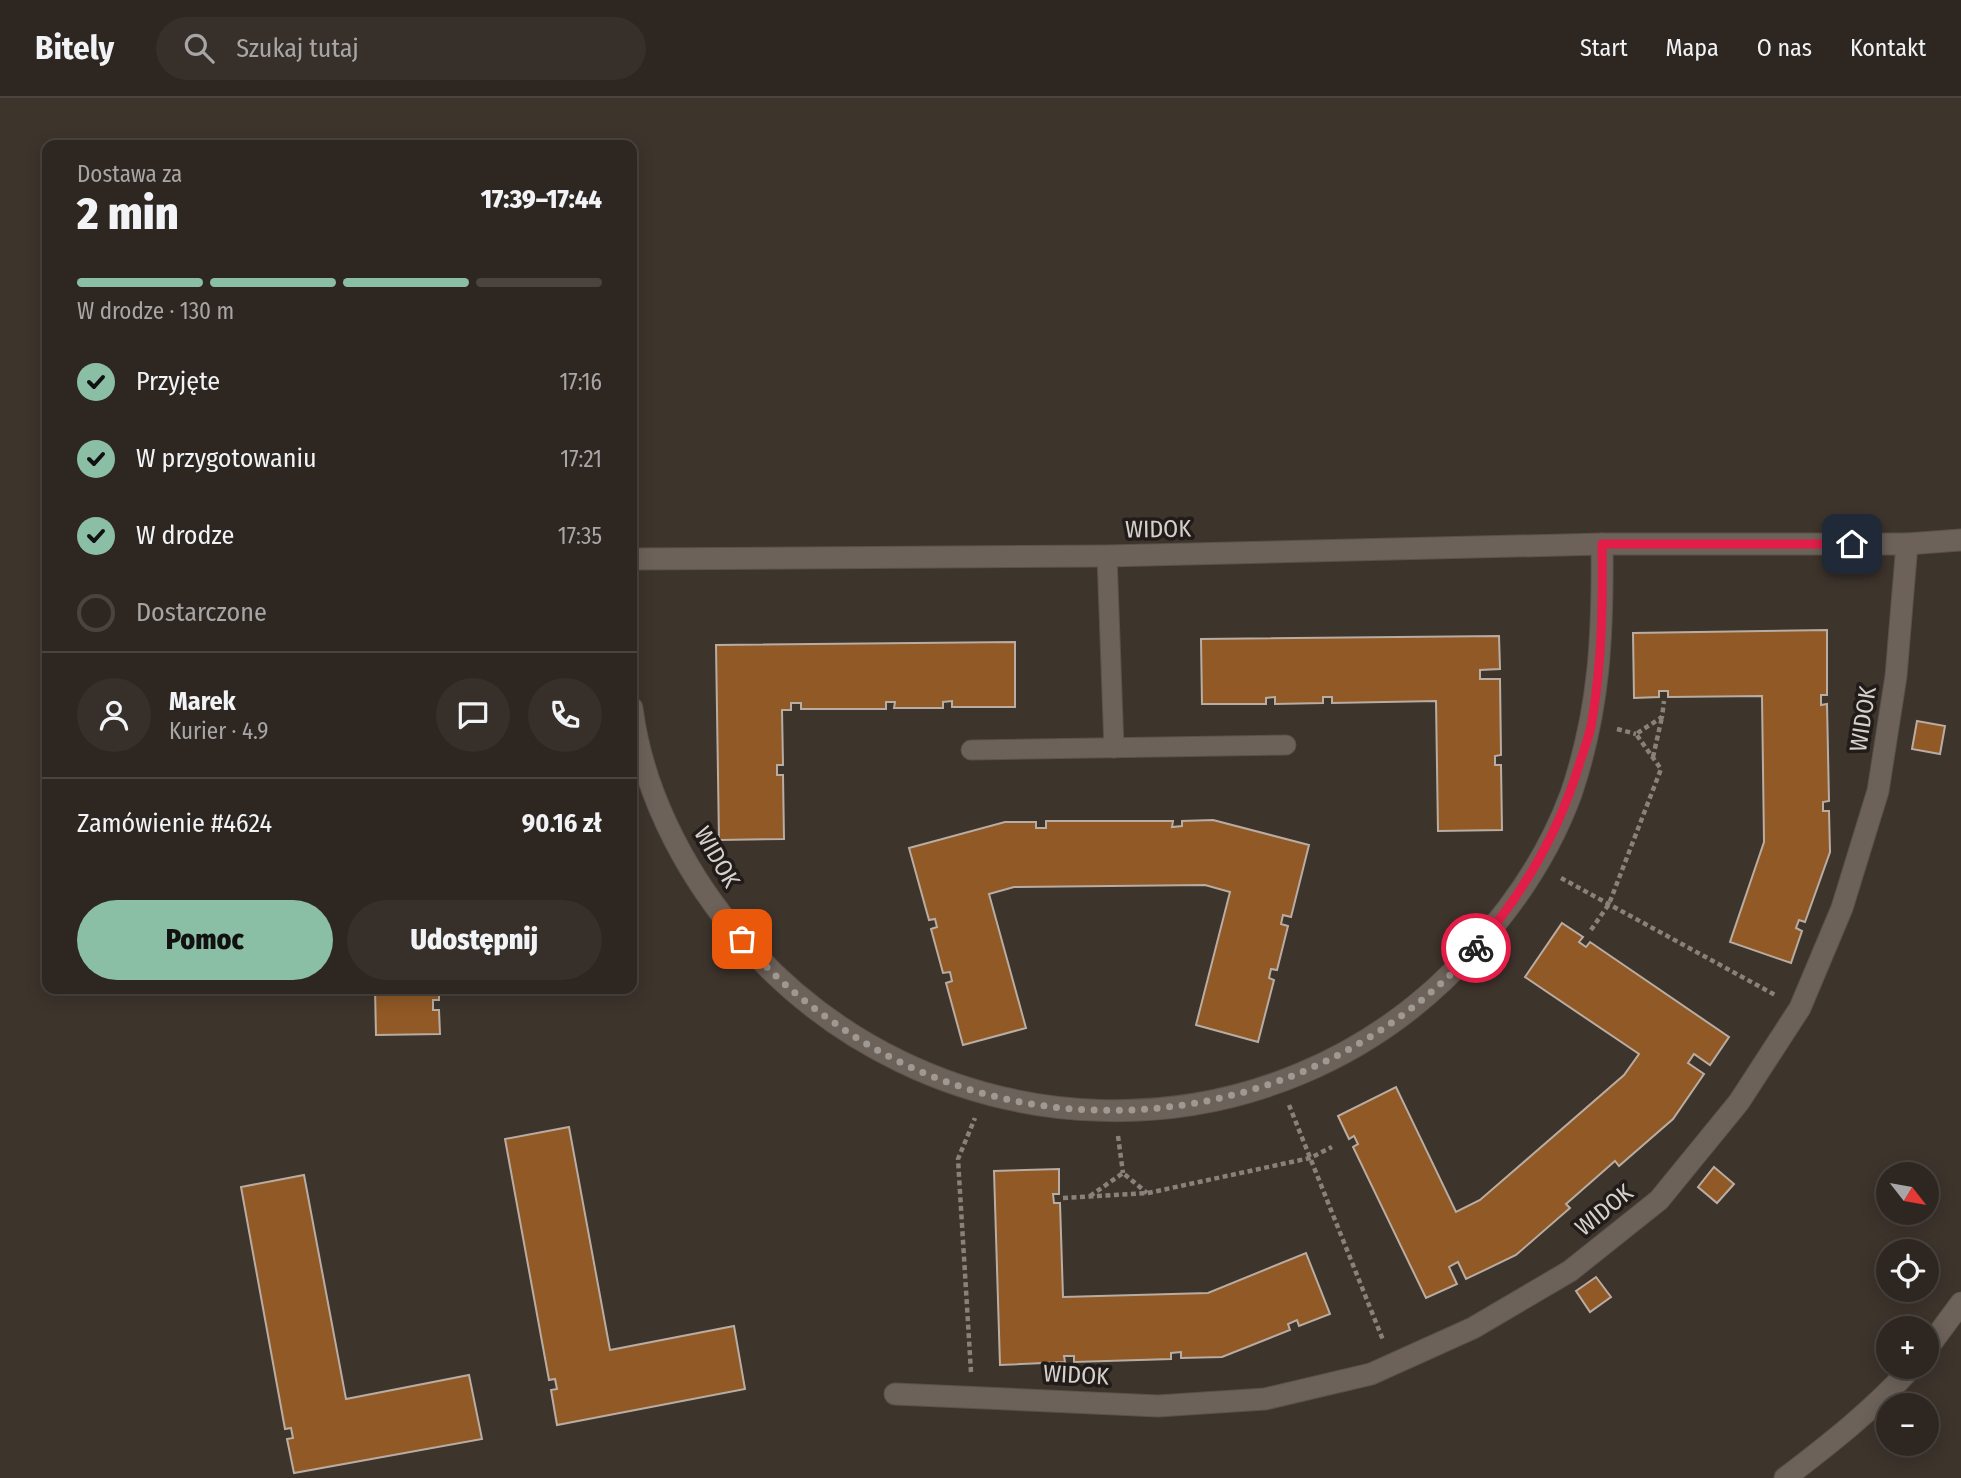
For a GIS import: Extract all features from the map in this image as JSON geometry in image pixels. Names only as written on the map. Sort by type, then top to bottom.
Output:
[{"type":"street","name":"WIDOK","points":[[637,559],[1107,556],[1602,544],[1907,544],[1961,540]]},
{"type":"street","name":"WIDOK","points":[[637,728],[651,784],[678,846],[713,905],[756,957],[806,1003],[861,1042],[921,1073],[986,1095],[1049,1107],[1114,1111],[1170,1108],[1226,1098],[1279,1082],[1342,1054],[1400,1017],[1453,974],[1499,922],[1537,866],[1570,797],[1592,723],[1603,629],[1602,544]]},
{"type":"street","name":"WIDOK","points":[[894,1394],[1158,1406],[1265,1399],[1371,1374],[1473,1328],[1570,1271],[1659,1200],[1739,1102],[1800,1008],[1842,908],[1878,792],[1896,676],[1907,544]]},
{"type":"street","points":[[1939,1333],[1961,1303]]},
{"type":"street","points":[[1785,1478],[1847,1431],[1901,1379]]},
{"type":"lane","points":[[1107,556],[1114,748]]},
{"type":"lane","points":[[971,750],[1286,745]]},
{"type":"path","points":[[1653,757],[1664,701]]},
{"type":"path","points":[[1591,930],[1609,904],[1661,769],[1636,734],[1662,716]]},
{"type":"path","points":[[1537,866],[1800,1008]]},
{"type":"path","points":[[1279,1082],[1392,1364]]},
{"type":"path","points":[[973,1397],[958,1159],[986,1095]]},
{"type":"path","points":[[1114,1111],[1124,1173],[1148,1193]]},
{"type":"path","points":[[1063,1198],[1148,1193],[1310,1158],[1332,1147]]},
{"type":"path","points":[[1089,1197],[1124,1173]]},
{"type":"building","points":[[1827,630],[1827,695],[1821,695],[1821,705],[1827,704],[1829,801],[1823,802],[1823,811],[1829,811],[1830,852],[1805,922],[1799,920],[1796,928],[1802,931],[1791,963],[1730,942],[1764,842],[1762,696],[1668,697],[1668,691],[1659,691],[1659,697],[1634,698],[1633,633]]},
{"type":"building","points":[[1499,636],[1500,669],[1480,670],[1480,679],[1500,679],[1501,755],[1495,756],[1495,765],[1501,765],[1502,830],[1438,831],[1436,701],[1332,703],[1332,697],[1323,697],[1323,703],[1275,704],[1275,697],[1266,698],[1266,704],[1202,704],[1201,639]]},
{"type":"building","points":[[1015,642],[1015,707],[952,707],[952,701],[943,702],[943,708],[894,708],[895,702],[886,702],[886,709],[801,709],[801,703],[791,703],[791,710],[782,710],[783,765],[777,765],[777,775],[783,775],[784,839],[719,840],[716,645]]},
{"type":"building","points":[[1917,721],[1945,726],[1940,754],[1912,749]]},
{"type":"building","points":[[1213,820],[1309,845],[1291,917],[1283,915],[1281,924],[1288,926],[1277,970],[1271,969],[1269,978],[1274,980],[1258,1042],[1196,1025],[1230,892],[1205,885],[1014,887],[989,894],[1026,1028],[963,1045],[946,983],[952,981],[950,972],[943,973],[931,929],[937,927],[935,919],[929,920],[909,848],[1005,822],[1036,822],[1036,828],[1046,828],[1046,821],[1173,821],[1172,827],[1182,826],[1182,821]]},
{"type":"building","points":[[1562,923],[1583,937],[1579,942],[1586,947],[1590,942],[1729,1037],[1710,1065],[1694,1054],[1688,1063],[1704,1074],[1673,1119],[1619,1166],[1615,1161],[1566,1204],[1570,1208],[1516,1255],[1466,1279],[1458,1262],[1449,1267],[1457,1284],[1426,1298],[1353,1147],[1358,1144],[1354,1136],[1349,1139],[1338,1116],[1396,1087],[1456,1212],[1480,1200],[1624,1075],[1639,1054],[1525,977]]},
{"type":"building","points":[[375,994],[439,994],[439,1000],[433,1000],[433,1010],[439,1010],[440,1034],[376,1035]]},
{"type":"building","points":[[569,1127],[610,1350],[734,1326],[745,1389],[557,1425],[551,1390],[557,1389],[555,1379],[549,1380],[505,1139]]},
{"type":"building","points":[[1714,1167],[1734,1184],[1717,1203],[1698,1187]]},
{"type":"building","points":[[1059,1169],[1059,1194],[1053,1194],[1054,1203],[1060,1203],[1063,1297],[1208,1293],[1306,1253],[1330,1314],[1299,1326],[1297,1320],[1288,1324],[1290,1330],[1222,1357],[1181,1358],[1181,1352],[1171,1353],[1171,1359],[1074,1362],[1074,1356],[1064,1356],[1065,1362],[1000,1365],[994,1171]]},
{"type":"building","points":[[304,1175],[346,1399],[469,1375],[482,1439],[294,1473],[287,1439],[293,1438],[291,1428],[285,1429],[241,1187]]},
{"type":"building","points":[[1596,1277],[1611,1297],[1590,1312],[1576,1291]]},
{"type":"way so far","points":[[742,939],[756,957],[806,1003],[861,1042],[921,1073],[986,1095],[1049,1107],[1114,1111],[1170,1108],[1226,1098],[1279,1082],[1342,1054],[1400,1017],[1453,974],[1476,948]]},
{"type":"route","points":[[1476,948],[1499,922],[1537,866],[1570,797],[1592,723],[1603,629],[1602,544],[1852,544]]}]
